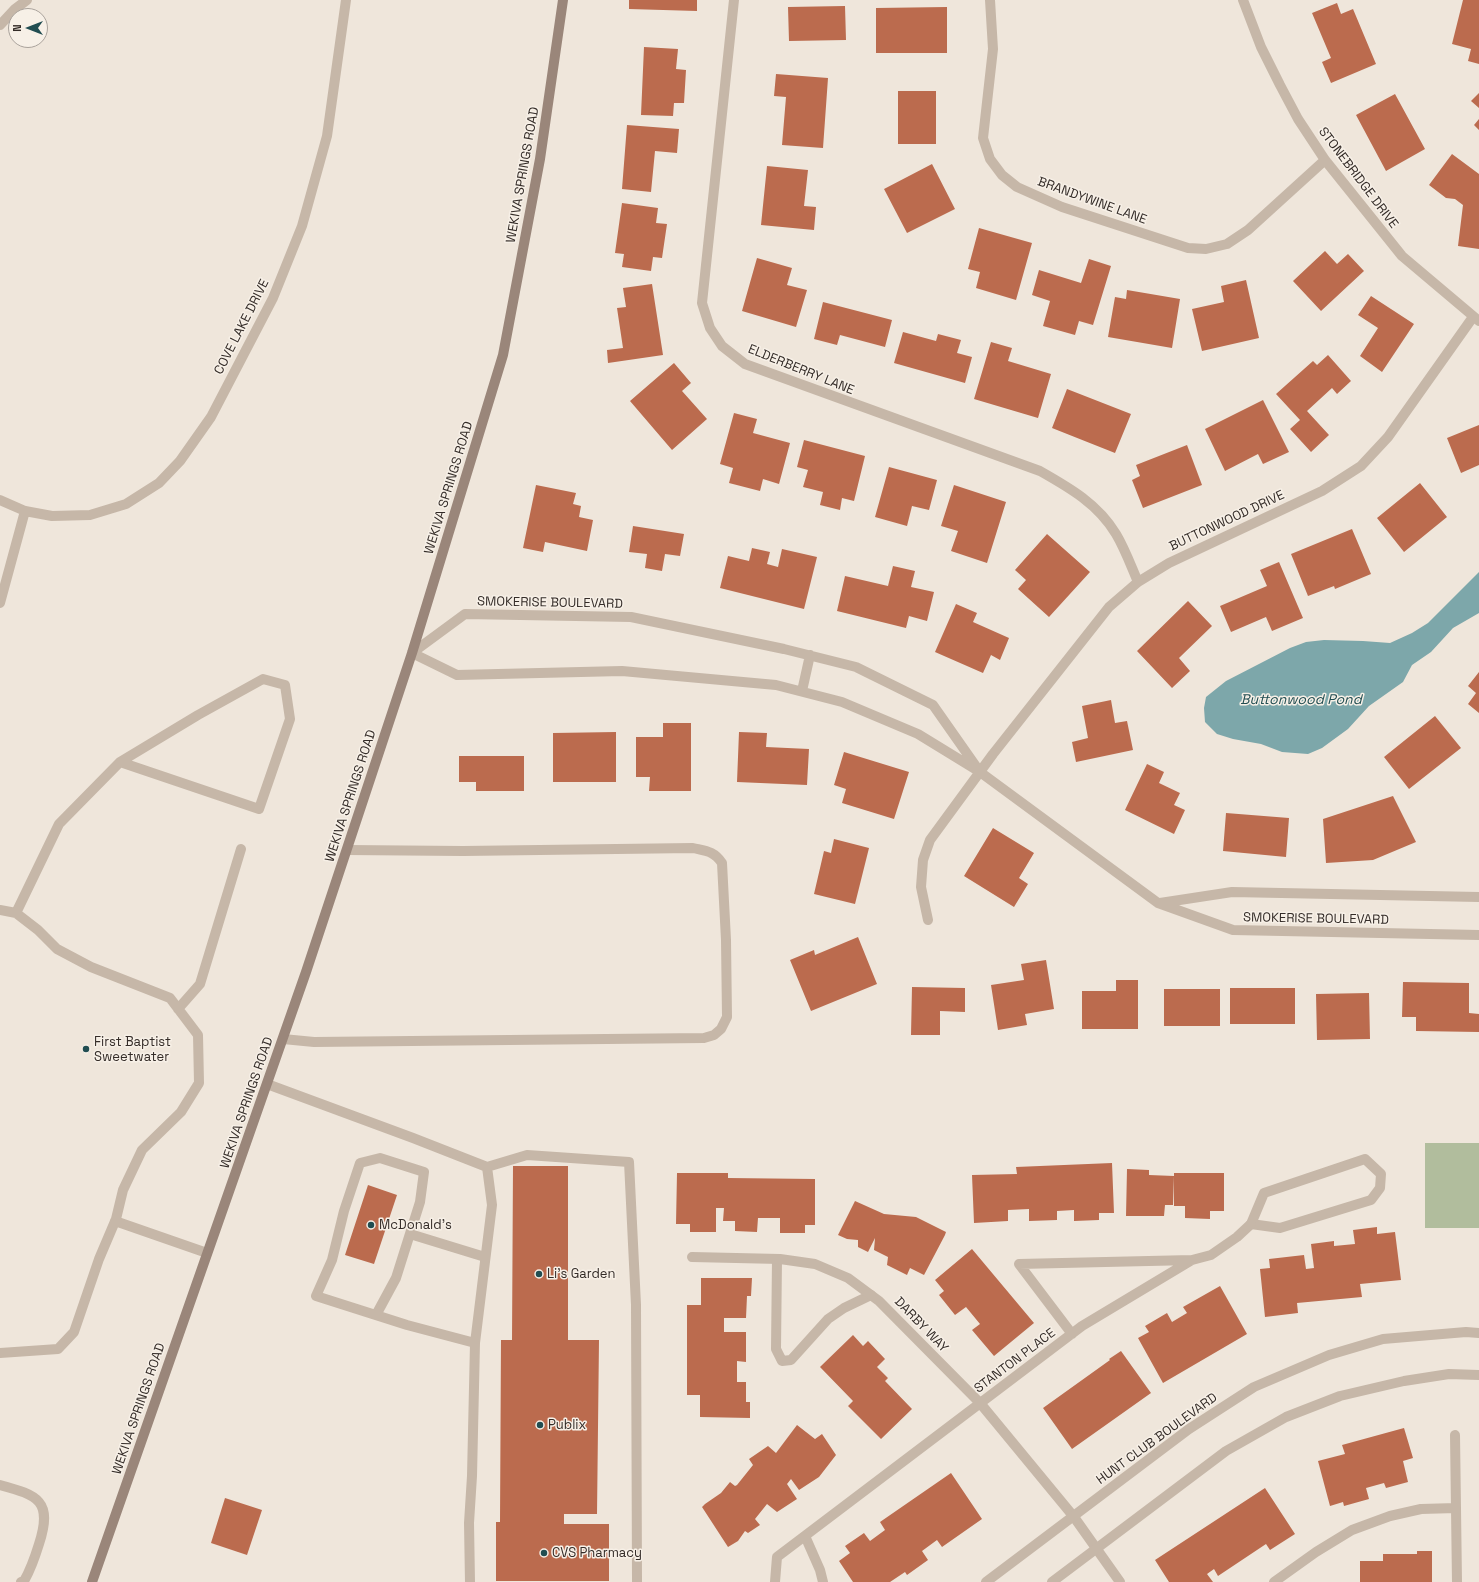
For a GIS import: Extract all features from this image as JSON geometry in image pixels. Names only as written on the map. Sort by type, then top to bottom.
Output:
[{"type":"main road","name":"WEKIVA SPRINGS ROAD","points":[[92,1582],[283,1039],[347,850],[412,653],[503,355],[540,159],[563,0]]},
{"type":"street","points":[[0,25],[15,9],[27,0]]},
{"type":"street","name":"COVE LAKE DRIVE","points":[[0,500],[24,511],[52,516],[90,515],[126,504],[159,483],[180,461],[211,418],[273,298],[302,226],[326,136],[346,0]]},
{"type":"street","name":"ELDERBERRY LANE","points":[[734,0],[702,302],[710,328],[722,346],[744,364],[1040,471],[1073,490],[1099,511],[1116,534],[1138,582]]},
{"type":"street","name":"BRANDYWINE LANE","points":[[990,0],[993,49],[984,138],[990,159],[1002,175],[1017,187],[1062,207],[1188,248],[1206,249],[1227,244],[1248,230],[1325,160]]},
{"type":"street","name":"STONEBRIDGE DRIVE","points":[[1243,0],[1262,47],[1280,85],[1298,119],[1325,160],[1402,256],[1476,319]]},
{"type":"street","name":"BUTTONWOOD DRIVE","points":[[928,920],[921,887],[923,860],[930,840],[992,754],[1109,608],[1138,582],[1169,563],[1322,490],[1361,466],[1388,437],[1476,319]]},
{"type":"street","points":[[0,603],[24,511]]},
{"type":"street","name":"SMOKERISE BOULEVARD","points":[[980,772],[933,705],[856,667],[784,649],[631,617],[464,614],[412,653],[457,674],[622,671],[776,684],[842,702],[918,734],[980,772],[1158,903],[1233,930],[1479,935]]},
{"type":"street","points":[[802,691],[810,655]]},
{"type":"street","points":[[16,913],[59,824],[120,762],[263,678],[285,684],[290,719],[259,809],[120,762]]},
{"type":"street","points":[[283,1039],[314,1042],[704,1038],[714,1035],[721,1029],[727,1017],[726,940],[722,863],[717,855],[693,848],[463,851],[347,850]]},
{"type":"street","points":[[178,1009],[200,984],[241,849]]},
{"type":"street","name":"SMOKERISE BOULEVARD","points":[[1158,903],[1232,892],[1479,897]]},
{"type":"street","points":[[0,910],[16,913],[38,930],[57,949],[91,967],[170,998],[198,1035],[199,1083],[182,1112],[142,1150],[123,1190],[115,1221],[74,1332],[58,1350],[0,1352]]},
{"type":"street","points":[[267,1084],[487,1167],[527,1155],[629,1162],[636,1305],[637,1582]]},
{"type":"street","points":[[376,1315],[396,1278],[420,1202],[424,1172],[380,1158],[360,1164],[344,1211],[332,1260],[316,1296],[407,1325],[475,1343]]},
{"type":"street","points":[[1365,1160],[1381,1174],[1380,1188],[1371,1200],[1280,1228],[1251,1224],[1264,1193],[1365,1160]]},
{"type":"street","points":[[470,1582],[468,1523],[472,1476],[475,1343],[492,1205],[487,1167]]},
{"type":"street","points":[[115,1221],[208,1254]]},
{"type":"street","name":"STANTON PLACE","points":[[775,1582],[777,1557],[1082,1326],[1192,1260],[1211,1255],[1237,1237],[1251,1224]]},
{"type":"street","points":[[410,1234],[486,1257]]},
{"type":"street","name":"DARBY WAY","points":[[692,1257],[777,1259],[815,1264],[848,1278],[872,1295],[980,1403],[1074,1517],[1120,1582]]},
{"type":"street","points":[[777,1259],[776,1349],[782,1361],[791,1360],[828,1319],[844,1308],[872,1295]]},
{"type":"street","points":[[1072,1334],[1019,1264],[1192,1260]]},
{"type":"street","name":"HUNT CLUB BOULEVARD","points":[[986,1582],[1074,1517],[1189,1428],[1254,1387],[1329,1356],[1382,1339],[1466,1332],[1479,1333]]},
{"type":"street","points":[[1052,1582],[1226,1451],[1286,1417],[1340,1396],[1404,1381],[1449,1374],[1479,1375]]},
{"type":"street","points":[[1456,1435],[1457,1582]]},
{"type":"street","points":[[0,1485],[26,1492],[39,1501],[45,1513],[45,1527],[31,1570],[24,1581],[21,1582]]},
{"type":"street","points":[[1274,1582],[1316,1552],[1352,1530],[1390,1516],[1421,1509],[1456,1508]]},
{"type":"street","points":[[805,1536],[820,1570],[823,1582]]},
{"type":"green space","points":[[1425,1143],[1479,1143],[1479,1228],[1425,1228]]},
{"type":"water","name":"Buttonwood Pond","points":[[1479,572],[1479,613],[1453,628],[1431,652],[1412,665],[1403,682],[1369,706],[1348,729],[1322,748],[1308,754],[1282,752],[1261,744],[1233,739],[1217,734],[1205,722],[1204,708],[1206,697],[1226,681],[1290,648],[1306,642],[1324,640],[1390,643],[1412,633],[1428,623]]},
{"type":"building","points":[[629,0],[697,0],[697,11],[629,9]]},
{"type":"building","points":[[1463,0],[1479,0],[1479,64],[1468,61],[1471,49],[1452,44]]},
{"type":"building","points":[[1337,3],[1341,14],[1353,9],[1376,64],[1331,83],[1322,62],[1331,58],[1312,13]]},
{"type":"building","points":[[845,6],[846,40],[789,41],[788,7]]},
{"type":"building","points":[[947,7],[947,53],[876,53],[876,8]]},
{"type":"building","points":[[644,47],[678,49],[676,69],[686,70],[684,103],[674,103],[673,116],[641,115]]},
{"type":"building","points":[[776,74],[828,78],[823,148],[782,145],[786,97],[774,96]]},
{"type":"building","points":[[898,91],[936,91],[936,144],[898,144]]},
{"type":"building","points":[[1479,93],[1479,108],[1471,101]]},
{"type":"building","points":[[1395,94],[1425,149],[1386,171],[1356,115]]},
{"type":"building","points":[[1479,119],[1479,130],[1474,125]]},
{"type":"building","points":[[627,125],[679,129],[677,153],[655,151],[651,192],[622,189]]},
{"type":"building","points":[[1452,154],[1479,174],[1479,249],[1458,246],[1463,205],[1455,199],[1446,198],[1429,185]]},
{"type":"building","points":[[932,164],[955,209],[907,233],[884,189]]},
{"type":"building","points":[[767,166],[808,170],[804,206],[816,207],[814,230],[761,225]]},
{"type":"building","points":[[622,203],[658,208],[656,223],[667,224],[662,258],[653,257],[651,271],[622,267],[624,254],[615,253]]},
{"type":"building","points":[[979,228],[1032,243],[1016,300],[976,288],[980,272],[968,269]]},
{"type":"building","points":[[1325,251],[1337,264],[1348,254],[1364,271],[1321,311],[1293,281]]},
{"type":"building","points":[[757,258],[792,268],[787,285],[807,290],[796,327],[742,311]]},
{"type":"building","points":[[1089,259],[1111,266],[1093,325],[1079,321],[1075,335],[1043,326],[1050,301],[1032,295],[1039,270],[1081,283]]},
{"type":"building","points":[[1246,280],[1259,338],[1202,351],[1192,309],[1224,302],[1221,286]]},
{"type":"building","points":[[652,284],[663,355],[608,363],[607,350],[623,348],[617,308],[626,307],[623,288]]},
{"type":"building","points":[[1127,290],[1180,299],[1172,348],[1108,337],[1115,297],[1126,299]]},
{"type":"building","points":[[1371,296],[1414,324],[1382,372],[1360,356],[1378,328],[1358,315]]},
{"type":"building","points":[[823,302],[892,320],[885,347],[840,335],[837,345],[814,339]]},
{"type":"building","points":[[903,332],[936,341],[938,334],[961,340],[957,353],[972,357],[965,383],[894,363]]},
{"type":"building","points":[[991,342],[1012,348],[1008,361],[1051,374],[1038,418],[974,399]]},
{"type":"building","points":[[1328,355],[1351,381],[1337,394],[1332,388],[1307,411],[1329,435],[1311,452],[1290,429],[1300,420],[1276,394],[1313,361],[1317,365]]},
{"type":"building","points":[[674,363],[691,383],[682,391],[707,419],[672,450],[630,401]]},
{"type":"building","points":[[1067,389],[1131,414],[1115,453],[1052,428]]},
{"type":"building","points":[[1263,400],[1289,452],[1263,464],[1258,454],[1225,471],[1205,429]]},
{"type":"building","points":[[734,413],[757,419],[753,433],[790,443],[779,484],[763,479],[760,491],[729,483],[733,468],[720,464]]},
{"type":"building","points":[[1479,425],[1479,465],[1461,473],[1447,438]]},
{"type":"building","points":[[804,440],[865,456],[854,501],[842,498],[840,510],[820,505],[823,492],[803,487],[808,470],[797,467]]},
{"type":"building","points":[[1187,445],[1202,485],[1143,508],[1132,480],[1140,476],[1136,465]]},
{"type":"building","points":[[889,467],[937,480],[929,510],[912,506],[907,526],[875,517]]},
{"type":"building","points":[[1420,483],[1447,517],[1404,552],[1377,518]]},
{"type":"building","points":[[536,485],[576,493],[573,504],[581,506],[579,517],[593,520],[587,551],[545,542],[543,552],[523,548]]},
{"type":"building","points":[[954,485],[1006,502],[987,563],[951,551],[958,531],[941,526]]},
{"type":"building","points":[[633,526],[684,534],[680,556],[665,554],[662,571],[645,568],[647,554],[629,552]]},
{"type":"building","points":[[1352,529],[1371,574],[1335,589],[1334,586],[1308,596],[1291,554]]},
{"type":"building","points":[[1047,534],[1090,572],[1049,617],[1018,589],[1026,580],[1015,570]]},
{"type":"building","points":[[752,548],[770,552],[767,564],[778,567],[782,549],[817,557],[804,609],[720,588],[728,556],[749,561]]},
{"type":"building","points":[[1279,562],[1303,618],[1272,631],[1266,617],[1231,632],[1220,606],[1267,586],[1260,570]]},
{"type":"building","points":[[893,566],[915,571],[911,587],[934,592],[927,621],[909,616],[906,628],[837,611],[845,576],[888,586]]},
{"type":"building","points":[[1188,601],[1212,626],[1179,658],[1190,671],[1172,688],[1137,651]]},
{"type":"building","points":[[956,604],[977,613],[973,622],[1009,638],[1000,660],[991,655],[983,673],[935,652]]},
{"type":"building","points":[[1479,672],[1479,713],[1468,704],[1476,693],[1468,686]]},
{"type":"building","points":[[1111,700],[1115,723],[1127,721],[1133,750],[1076,762],[1072,742],[1088,738],[1082,706]]},
{"type":"building","points":[[1435,716],[1461,748],[1409,789],[1384,757]]},
{"type":"building","points":[[663,723],[691,723],[691,791],[649,791],[650,777],[636,777],[636,737],[663,737]]},
{"type":"building","points":[[616,732],[616,782],[553,782],[553,733]]},
{"type":"building","points":[[739,732],[767,733],[766,747],[809,749],[807,785],[737,782]]},
{"type":"building","points":[[844,752],[909,772],[894,819],[842,803],[846,789],[834,785]]},
{"type":"building","points":[[459,756],[524,756],[524,791],[476,791],[476,782],[459,782]]},
{"type":"building","points":[[1147,764],[1164,772],[1159,783],[1180,793],[1174,805],[1185,810],[1174,834],[1125,810]]},
{"type":"building","points":[[1393,796],[1416,842],[1373,860],[1326,863],[1323,819]]},
{"type":"building","points":[[1226,813],[1289,818],[1286,857],[1223,851]]},
{"type":"building","points":[[993,828],[1034,853],[1019,878],[1028,884],[1014,907],[964,876]]},
{"type":"building","points":[[834,839],[869,848],[855,904],[814,894],[824,851],[831,853]]},
{"type":"building","points":[[858,937],[877,984],[811,1011],[790,960],[814,950],[815,955]]},
{"type":"building","points":[[1046,960],[1054,1009],[1025,1014],[1027,1025],[998,1030],[991,985],[1024,980],[1021,964]]},
{"type":"building","points":[[1116,980],[1138,980],[1138,1029],[1082,1029],[1082,991],[1116,991]]},
{"type":"building","points":[[1403,982],[1469,983],[1469,1013],[1479,1014],[1479,1032],[1416,1031],[1416,1017],[1402,1017]]},
{"type":"building","points":[[912,987],[965,988],[965,1012],[940,1011],[940,1035],[911,1035]]},
{"type":"building","points":[[1230,988],[1295,988],[1295,1024],[1230,1024]]},
{"type":"building","points":[[1164,989],[1220,989],[1220,1026],[1164,1026]]},
{"type":"building","points":[[1369,993],[1370,1039],[1317,1040],[1316,994]]},
{"type":"building","points":[[1112,1163],[1114,1213],[1099,1213],[1099,1220],[1074,1221],[1074,1210],[1057,1211],[1057,1220],[1029,1221],[1029,1209],[1008,1210],[1008,1221],[974,1223],[972,1175],[1017,1174],[1016,1167]]},
{"type":"building","points":[[513,1166],[568,1166],[568,1340],[599,1340],[597,1514],[564,1514],[564,1524],[609,1524],[609,1581],[496,1581],[496,1522],[500,1522],[501,1340],[512,1340]]},
{"type":"building","points":[[1127,1169],[1149,1170],[1149,1175],[1174,1176],[1173,1205],[1165,1205],[1164,1216],[1126,1216]]},
{"type":"building","points":[[677,1173],[728,1173],[728,1178],[815,1179],[815,1225],[805,1225],[805,1233],[780,1233],[780,1218],[758,1218],[757,1232],[735,1231],[735,1221],[723,1221],[724,1208],[716,1208],[716,1232],[690,1232],[690,1224],[676,1224]]},
{"type":"building","points":[[1174,1173],[1224,1173],[1224,1211],[1210,1211],[1210,1219],[1185,1218],[1185,1206],[1174,1206]]},
{"type":"building","name":"McDonald's","points":[[368,1185],[397,1195],[374,1264],[345,1255]]},
{"type":"building","points":[[855,1201],[884,1214],[916,1217],[946,1232],[924,1275],[910,1268],[907,1275],[887,1265],[888,1257],[874,1250],[875,1238],[868,1252],[858,1247],[858,1240],[847,1239],[838,1235]]},
{"type":"building","points":[[1377,1227],[1377,1234],[1395,1232],[1401,1280],[1360,1284],[1362,1297],[1297,1303],[1298,1313],[1265,1317],[1260,1269],[1270,1268],[1269,1259],[1304,1255],[1306,1269],[1314,1268],[1311,1244],[1334,1241],[1334,1246],[1355,1244],[1353,1230]]},
{"type":"building","points":[[972,1249],[1034,1323],[994,1356],[972,1330],[980,1324],[966,1307],[955,1315],[939,1295],[944,1291],[935,1280]]},
{"type":"building","points":[[701,1278],[752,1278],[751,1296],[747,1296],[746,1318],[724,1318],[724,1332],[746,1332],[746,1362],[737,1361],[737,1382],[746,1382],[746,1402],[750,1402],[750,1418],[700,1417],[700,1395],[687,1395],[687,1305],[701,1305]]},
{"type":"building","points":[[1220,1286],[1247,1334],[1163,1383],[1138,1338],[1149,1332],[1145,1326],[1167,1313],[1172,1322],[1187,1313],[1183,1307]]},
{"type":"building","points":[[853,1335],[863,1346],[868,1341],[885,1359],[877,1367],[888,1378],[885,1381],[912,1409],[881,1439],[848,1406],[853,1401],[820,1367]]},
{"type":"building","points":[[1121,1351],[1151,1393],[1072,1449],[1043,1408]]},
{"type":"building","points":[[797,1425],[815,1439],[822,1434],[836,1455],[819,1477],[799,1490],[791,1479],[787,1484],[797,1499],[777,1512],[767,1504],[755,1519],[760,1525],[748,1533],[745,1531],[738,1541],[728,1547],[702,1507],[721,1493],[730,1482],[735,1486],[737,1485],[753,1465],[749,1459],[768,1446],[776,1453]]},
{"type":"building","points":[[1404,1428],[1413,1458],[1403,1461],[1408,1482],[1386,1488],[1384,1483],[1366,1488],[1369,1499],[1344,1506],[1343,1502],[1330,1506],[1318,1461],[1345,1454],[1342,1445]]},
{"type":"building","points":[[951,1473],[982,1519],[942,1547],[937,1540],[922,1551],[928,1560],[907,1575],[905,1572],[890,1582],[853,1582],[839,1561],[850,1553],[845,1546],[864,1533],[870,1541],[885,1530],[880,1522]]},
{"type":"building","points":[[1265,1488],[1295,1534],[1270,1550],[1266,1544],[1218,1576],[1214,1569],[1207,1574],[1213,1582],[1169,1582],[1155,1560]]},
{"type":"building","points":[[225,1498],[262,1510],[247,1555],[211,1543]]},
{"type":"building","points":[[1417,1551],[1432,1551],[1432,1582],[1360,1582],[1360,1561],[1383,1561],[1383,1554],[1417,1554]]},
{"type":"place","name":"First Baptist Sweetwater","points":[[86,1049]]},
{"type":"place","name":"McDonald's","points":[[371,1225]]},
{"type":"place","name":"Li's Garden","points":[[539,1274]]},
{"type":"place","name":"Publix","points":[[540,1425]]},
{"type":"place","name":"CVS Pharmacy","points":[[544,1553]]}]
